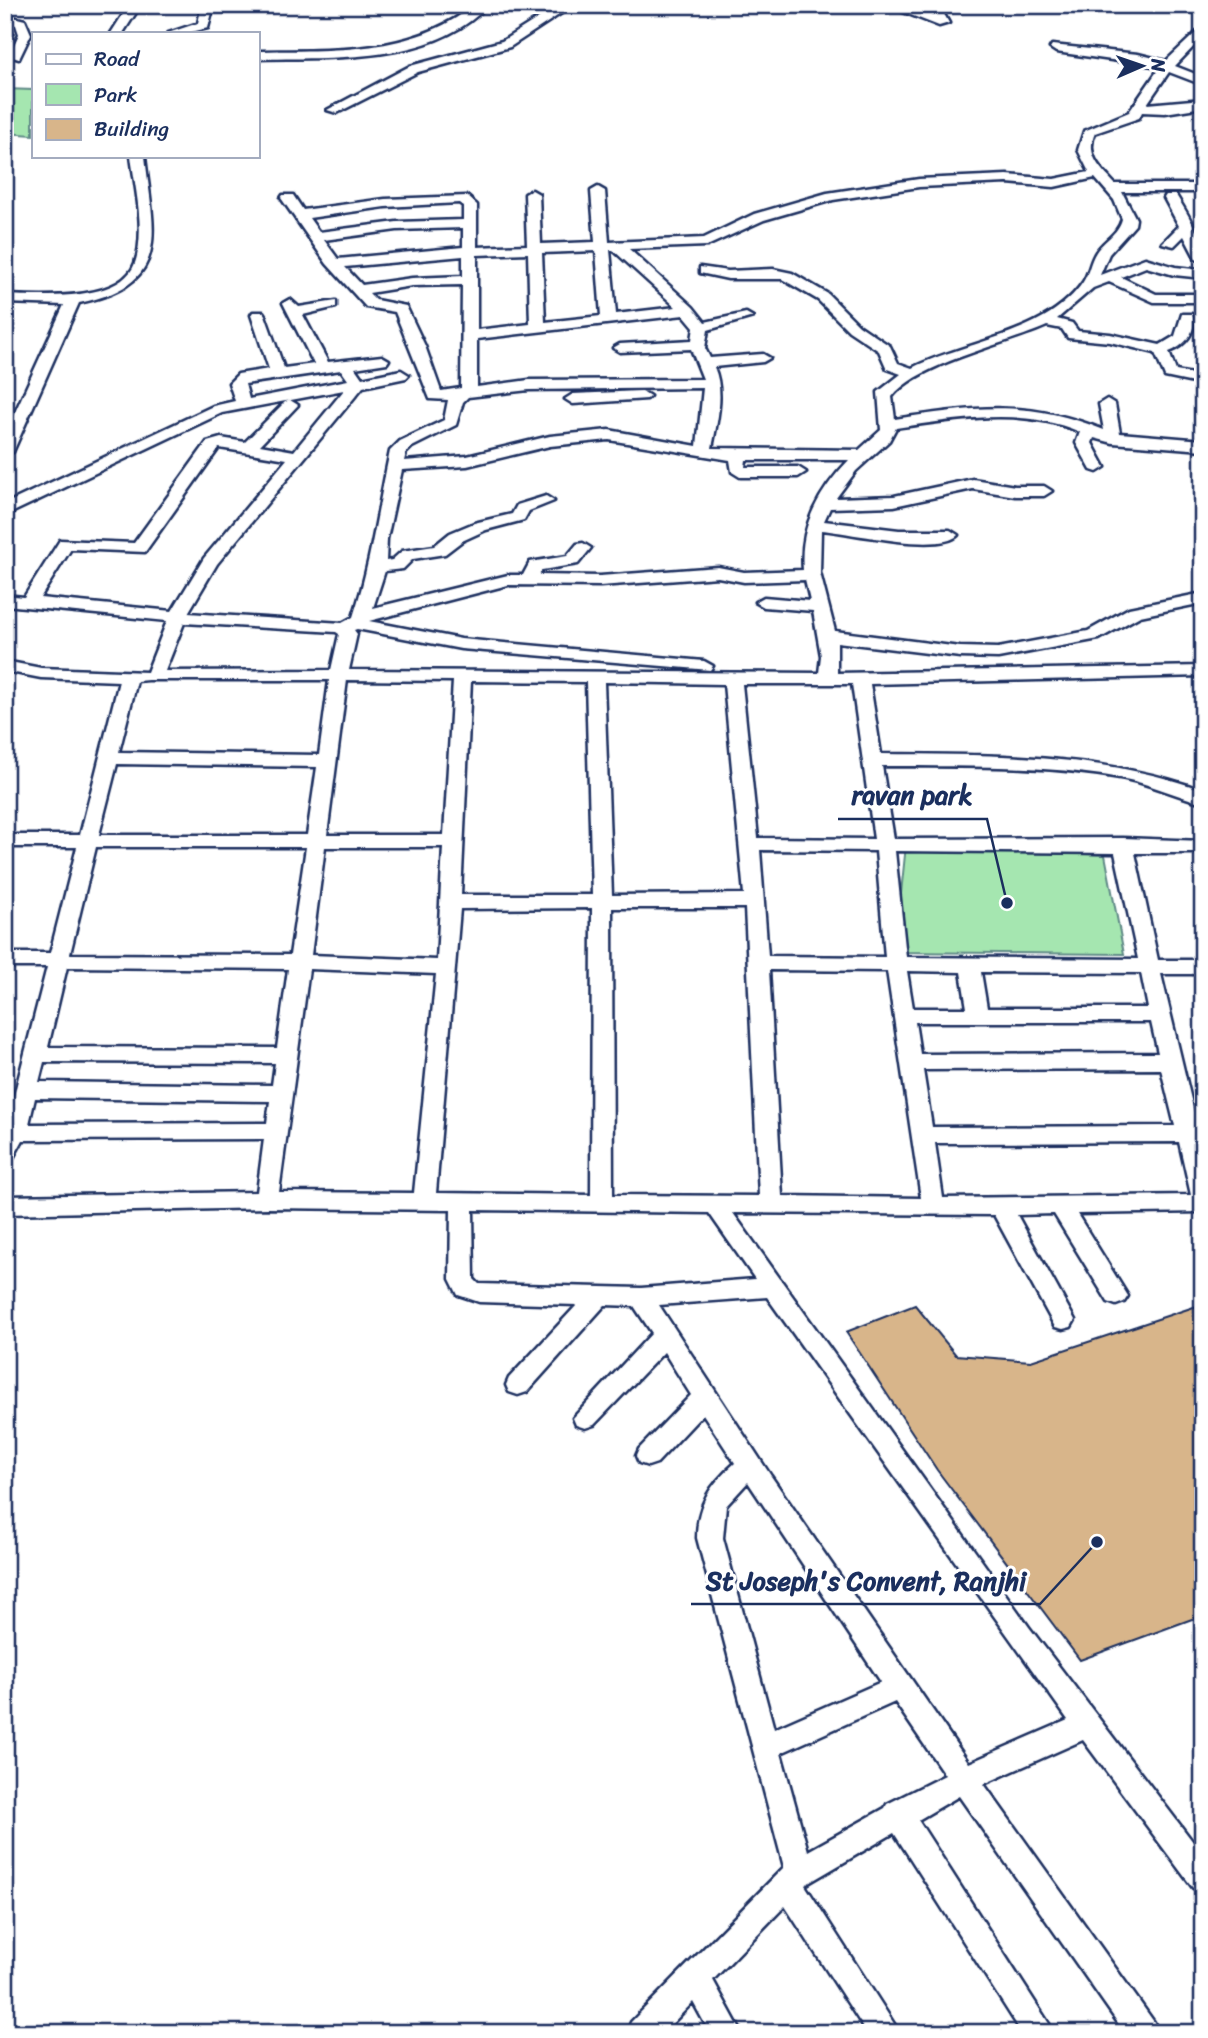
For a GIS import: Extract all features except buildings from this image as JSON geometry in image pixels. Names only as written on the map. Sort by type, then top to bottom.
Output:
[{"type":"street","points":[[118,32],[135,5]]},
{"type":"street","points":[[178,32],[204,25],[208,5]]},
{"type":"street","points":[[259,55],[349,51],[401,45],[459,23],[482,5]]},
{"type":"street","points":[[333,110],[414,69],[506,44],[568,5]]},
{"type":"street","points":[[891,5],[943,23],[933,5]]},
{"type":"street","points":[[5,19],[21,23],[25,34],[10,56]]},
{"type":"street","points":[[1088,285],[1102,253],[1128,226],[1129,219],[1115,194],[1096,174],[1086,155],[1087,135],[1097,128],[1127,120],[1140,108],[1168,66],[1203,30]]},
{"type":"street","points":[[1056,48],[1138,58],[1168,66],[1203,81]]},
{"type":"street","points":[[10,56],[32,56]]},
{"type":"street","points":[[1140,108],[1165,109],[1203,103]]},
{"type":"street","points":[[5,299],[73,301],[97,298],[139,271],[143,259],[144,220],[138,158]]},
{"type":"street","points":[[335,264],[405,255],[468,251],[708,242],[760,217],[832,196],[919,183],[1007,179],[1054,183],[1096,174]]},
{"type":"street","points":[[598,191],[610,246],[609,319]]},
{"type":"street","points":[[532,194],[538,328]]},
{"type":"street","points":[[1115,194],[1202,194]]},
{"type":"street","points":[[1115,194],[1171,198],[1202,194]]},
{"type":"street","points":[[288,198],[335,264],[374,306],[401,309],[418,346],[435,396],[529,385],[580,383],[711,389]]},
{"type":"street","points":[[1171,198],[1203,259]]},
{"type":"street","points":[[267,1200],[302,962],[326,761],[348,634],[378,566],[379,539],[398,451],[402,446],[451,422],[456,400],[470,386],[469,202],[462,199],[385,202],[299,215]]},
{"type":"street","points":[[315,237],[397,226],[469,224]]},
{"type":"street","points":[[1169,243],[1186,226]]},
{"type":"street","points":[[610,246],[688,310],[701,327],[698,344],[711,389],[704,452]]},
{"type":"street","points":[[828,678],[829,636],[811,575],[808,552],[814,525],[825,503],[863,454],[883,439],[890,424],[884,404],[886,392],[942,358],[1022,333],[1046,321],[1088,285],[1145,262],[1174,271],[1203,274]]},
{"type":"street","points":[[705,270],[728,275],[783,274],[823,297],[854,328],[885,349],[892,366],[915,373]]},
{"type":"street","points":[[1109,276],[1158,299],[1203,298]]},
{"type":"street","points":[[358,290],[412,282],[469,280]]},
{"type":"street","points":[[5,452],[73,301]]},
{"type":"street","points":[[324,369],[293,307],[331,304]]},
{"type":"street","points":[[470,335],[688,310]]},
{"type":"street","points":[[258,314],[278,373]]},
{"type":"street","points":[[701,327],[746,317]]},
{"type":"street","points":[[1046,321],[1067,326],[1073,335],[1114,338],[1161,350],[1171,347],[1182,338],[1187,317]]},
{"type":"street","points":[[621,348],[698,344]]},
{"type":"street","points":[[1161,350],[1170,374],[1203,381]]},
{"type":"street","points":[[705,363],[763,358]]},
{"type":"street","points":[[243,403],[238,380],[382,360]]},
{"type":"street","points":[[345,365],[358,383]]},
{"type":"street","points":[[580,383],[592,370]]},
{"type":"street","points":[[5,510],[219,409],[401,375]]},
{"type":"street","points":[[154,676],[177,617],[210,562],[358,383]]},
{"type":"street","points":[[573,399],[711,389]]},
{"type":"street","points":[[1107,404],[1113,438]]},
{"type":"street","points":[[248,448],[290,405]]},
{"type":"street","points":[[890,424],[960,414],[1020,412],[1063,419],[1088,432],[1113,438],[1203,445]]},
{"type":"street","points":[[1088,432],[1084,443],[1097,467]]},
{"type":"street","points":[[396,466],[467,461],[550,441],[600,435],[738,456],[863,454]]},
{"type":"street","points":[[29,602],[63,546],[73,543],[139,548],[214,445],[221,443],[297,456]]},
{"type":"street","points":[[738,456],[737,467],[740,472],[798,472]]},
{"type":"street","points":[[825,503],[894,501],[973,484],[1015,491],[1044,491]]},
{"type":"street","points":[[378,566],[397,565],[408,555],[439,551],[480,526],[518,517],[523,508],[546,501]]},
{"type":"street","points":[[814,525],[853,527],[921,539],[950,535]]},
{"type":"street","points":[[528,579],[536,566],[572,561],[583,548]]},
{"type":"street","points":[[355,623],[497,582],[528,579],[600,581],[718,572],[744,577],[811,575]]},
{"type":"street","points":[[829,636],[960,652],[998,653],[1093,635],[1135,612],[1203,598]]},
{"type":"street","points":[[5,600],[177,617],[355,623],[461,644],[730,668],[796,678]]},
{"type":"street","points":[[765,602],[822,607]]},
{"type":"street","points":[[5,666],[41,673],[129,676],[462,675],[595,678],[860,678],[1203,671]]},
{"type":"street","points":[[424,1202],[447,967],[462,675]]},
{"type":"street","points":[[5,1152],[16,1132],[129,676]]},
{"type":"street","points":[[595,678],[602,902],[602,1204]]},
{"type":"street","points":[[733,678],[755,901],[771,1203]]},
{"type":"street","points":[[860,678],[885,845],[896,965],[933,1205]]},
{"type":"street","points":[[108,758],[326,761]]},
{"type":"street","points":[[873,760],[1070,764],[1118,771],[1203,797]]},
{"type":"street","points":[[5,841],[455,841]]},
{"type":"street","points":[[749,844],[1203,847]]},
{"type":"street","points":[[1123,845],[1170,1061],[1203,1196]]},
{"type":"street","points":[[451,902],[755,901]]},
{"type":"street","points":[[5,960],[302,962],[447,967]]},
{"type":"street","points":[[759,963],[1203,967]]},
{"type":"street","points":[[970,965],[978,1014]]},
{"type":"street","points":[[904,1015],[1160,1015]]},
{"type":"street","points":[[35,1054],[289,1056]]},
{"type":"street","points":[[912,1062],[1170,1061]]},
{"type":"street","points":[[26,1090],[284,1093]]},
{"type":"street","points":[[16,1132],[278,1131]]},
{"type":"street","points":[[922,1135],[1187,1134]]},
{"type":"street","points":[[5,1205],[267,1200],[1001,1207],[1203,1203]]},
{"type":"street","points":[[462,1203],[462,1279],[466,1289],[479,1293],[641,1297],[775,1287]]},
{"type":"street","points":[[715,1203],[1020,1635],[1203,1878]]},
{"type":"street","points":[[1001,1207],[1063,1320]]},
{"type":"street","points":[[1060,1207],[1116,1296]]},
{"type":"street","points":[[518,1385],[599,1296]]},
{"type":"street","points":[[641,1297],[704,1397],[902,1686],[962,1780],[1143,2033]]},
{"type":"street","points":[[585,1418],[665,1335]]},
{"type":"street","points":[[648,1456],[704,1397]]},
{"type":"street","points":[[750,1465],[716,1498],[711,1508],[709,1530],[742,1672],[767,1746],[793,1877],[885,2033]]},
{"type":"street","points":[[767,1746],[902,1686]]},
{"type":"street","points":[[642,2033],[793,1877],[897,1813],[962,1780],[1089,1724]]},
{"type":"street","points":[[897,1813],[1041,2033]]},
{"type":"street","points":[[696,1979],[727,2033]]},
{"type":"green space","points":[[5,89],[32,90],[32,135],[5,133]]},
{"type":"green space","points":[[906,845],[1105,855],[1124,954],[895,952]]},
{"type":"place","name":"ravan park","points":[[1007,903]]},
{"type":"place","name":"St Joseph's Convent, Ranjhi","points":[[1097,1542]]}]
